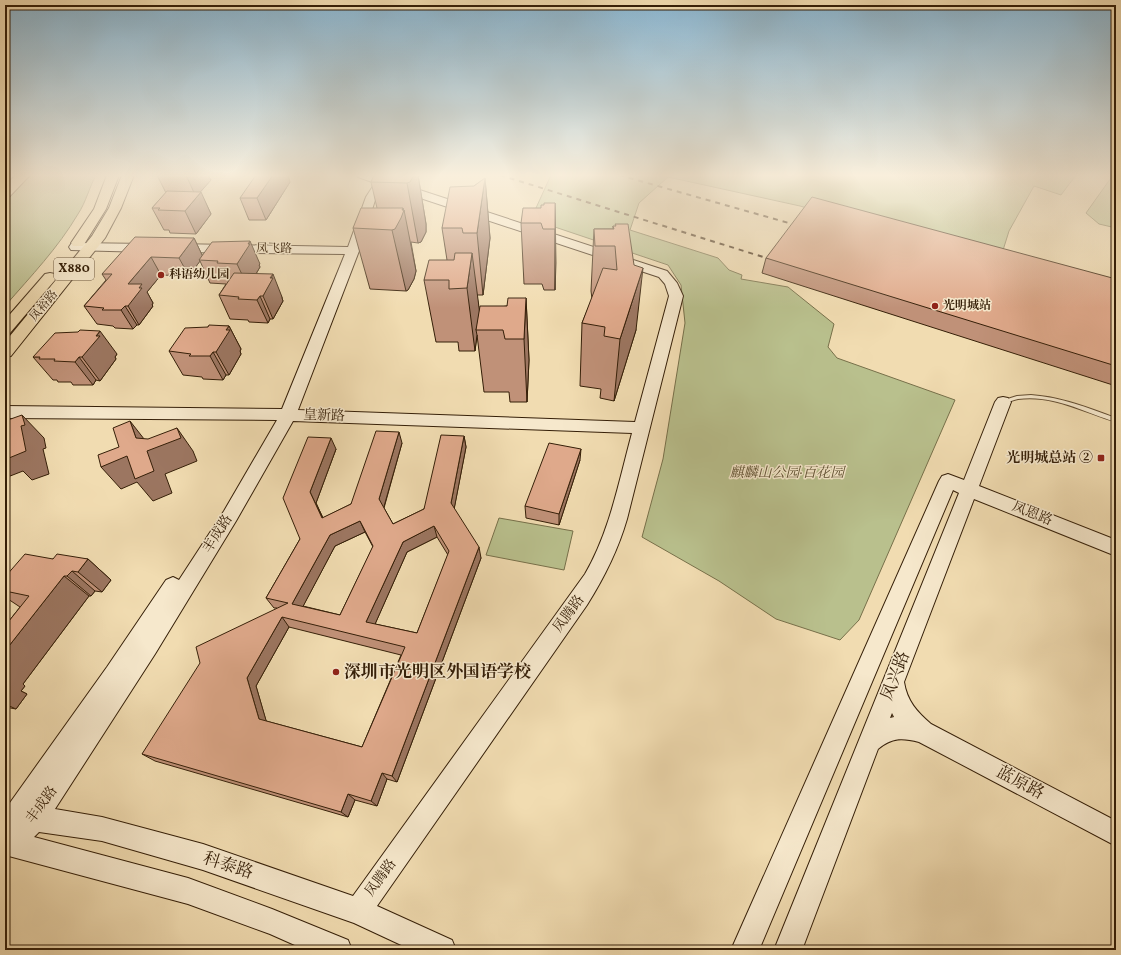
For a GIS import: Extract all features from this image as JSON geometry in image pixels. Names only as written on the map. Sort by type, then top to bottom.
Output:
[{"type":"main road","name":"凤裕路","points":[[5,330],[75,247],[93,220]]},
{"type":"main road","name":"凤裕路","points":[[5,352],[91,247],[109,220]]},
{"type":"street","name":"丰成路","points":[[8,842],[18,817],[152,640],[230,516],[282,415],[304,378],[349,250],[362,220]]},
{"type":"street","name":"凤腾路","points":[[358,911],[591,583],[600,566],[614,534],[675,300],[674,287],[663,274],[499,220]]},
{"type":"street","name":"凤飞路","points":[[75,247],[349,250]]},
{"type":"street","name":"凤兴路","points":[[788,950],[1003,402]]},
{"type":"street","name":"皇新路","points":[[5,412],[282,415],[642,428]]},
{"type":"street","name":"凤兴路","points":[[745,950],[948,481]]},
{"type":"street","name":"凤恩路","points":[[948,481],[1116,548]]},
{"type":"street","name":"蓝原路","points":[[894,682],[894,692],[903,712],[923,732]]},
{"type":"street","name":"蓝原路","points":[[870,742],[878,734],[888,729],[911,728],[923,732],[1116,834]]},
{"type":"street","name":"科泰路","points":[[18,817],[102,829],[203,857],[358,911],[442,950]]},
{"type":"street","points":[[8,842],[188,891],[272,922],[325,948]]},
{"type":"lane","points":[[1003,402],[1015,397],[1029,396],[1047,398],[1116,420]]},
{"type":"green space","points":[[5,220],[74,220],[44,262],[5,306]]},
{"type":"green space","name":"麒麟山公园·百花园","points":[[533,220],[633,220],[630,230],[718,258],[729,270],[742,275],[741,279],[788,287],[834,324],[828,347],[837,358],[955,400],[859,620],[840,640],[776,619],[719,581],[642,537],[663,459],[685,323],[681,285],[668,265]]},
{"type":"green space","name":"麒麟山公园·百花园","points":[[847,220],[1015,220],[1009,231],[999,263]]},
{"type":"green space","points":[[1094,220],[1116,220],[1116,228],[1099,224]]},
{"type":"green space","points":[[499,518],[573,531],[564,570],[486,555]]},
{"type":"building","points":[[356,220],[400,220],[395,229],[392,230],[353,228]]},
{"type":"building","points":[[444,220],[479,220],[477,233],[463,233],[462,228],[442,228]]},
{"type":"building","points":[[521,220],[555,220],[555,229],[543,229],[541,223],[521,223]]},
{"type":"building","points":[[795,220],[896,220],[1116,279],[1116,366],[766,258]]},
{"type":"building","points":[[615,224],[628,224],[634,265],[643,268],[620,339],[604,336],[605,327],[582,323],[603,268],[617,270],[615,246],[595,246],[594,229],[614,229],[613,226],[616,226]]},
{"type":"building","points":[[135,237],[194,238],[179,258],[151,257],[128,284],[142,284],[139,288],[142,288],[128,306],[125,306],[121,310],[102,310],[104,308],[84,306],[112,274],[102,274]]},
{"type":"building","points":[[250,241],[248,244],[250,244],[237,264],[199,260],[212,242]]},
{"type":"building","points":[[455,253],[472,253],[467,288],[449,289],[449,280],[424,280],[429,260],[454,260]]},
{"type":"building","points":[[234,273],[273,274],[270,278],[273,278],[263,296],[260,296],[257,300],[238,299],[239,297],[219,295]]},
{"type":"building","points":[[508,298],[526,298],[524,339],[505,339],[503,330],[476,330],[480,306],[507,306]]},
{"type":"building","points":[[209,325],[229,326],[226,330],[230,330],[216,352],[213,352],[210,356],[189,356],[191,354],[169,351],[185,328],[208,327]]},
{"type":"building","points":[[80,330],[100,331],[96,336],[100,336],[82,357],[79,357],[75,362],[54,361],[55,359],[39,359],[40,357],[33,357],[55,333],[78,332]]},
{"type":"building","points":[[22,415],[25,425],[21,426],[26,451],[9,458],[6,446],[5,447],[5,421]]},
{"type":"building","points":[[130,421],[136,438],[148,439],[177,428],[181,438],[147,451],[154,471],[135,479],[127,456],[101,467],[98,455],[119,447],[113,428]]},
{"type":"building","points":[[376,431],[399,432],[379,499],[393,524],[424,509],[441,435],[464,436],[451,503],[479,547],[392,776],[382,773],[371,801],[348,794],[341,812],[142,754],[200,663],[196,647],[288,603],[266,598],[300,539],[283,498],[308,437],[331,438],[310,492],[322,518],[351,504]],"holes":[[[360,521],[373,546],[340,615],[292,604],[330,535]],[[434,526],[449,551],[417,633],[366,622],[403,542]],[[282,617],[405,647],[362,747],[259,719],[247,678]]]},
{"type":"building","points":[[549,443],[581,449],[559,514],[525,506]]},
{"type":"building","points":[[25,554],[53,559],[57,554],[88,559],[78,572],[72,571],[67,576],[64,576],[5,651],[5,626],[29,596],[5,591],[5,577]]},
{"type":"railway","points":[[643,220],[776,261]]},
{"type":"railway","points":[[777,220],[803,227]]},
{"type":"place","name":"科语幼儿园","points":[[161,275]]},
{"type":"place","name":"光明城站","points":[[935,306]]},
{"type":"place","name":"光明城总站 ②","points":[[1101,458]]},
{"type":"place","name":"深圳市光明区外国语学校","points":[[336,672]]}]
